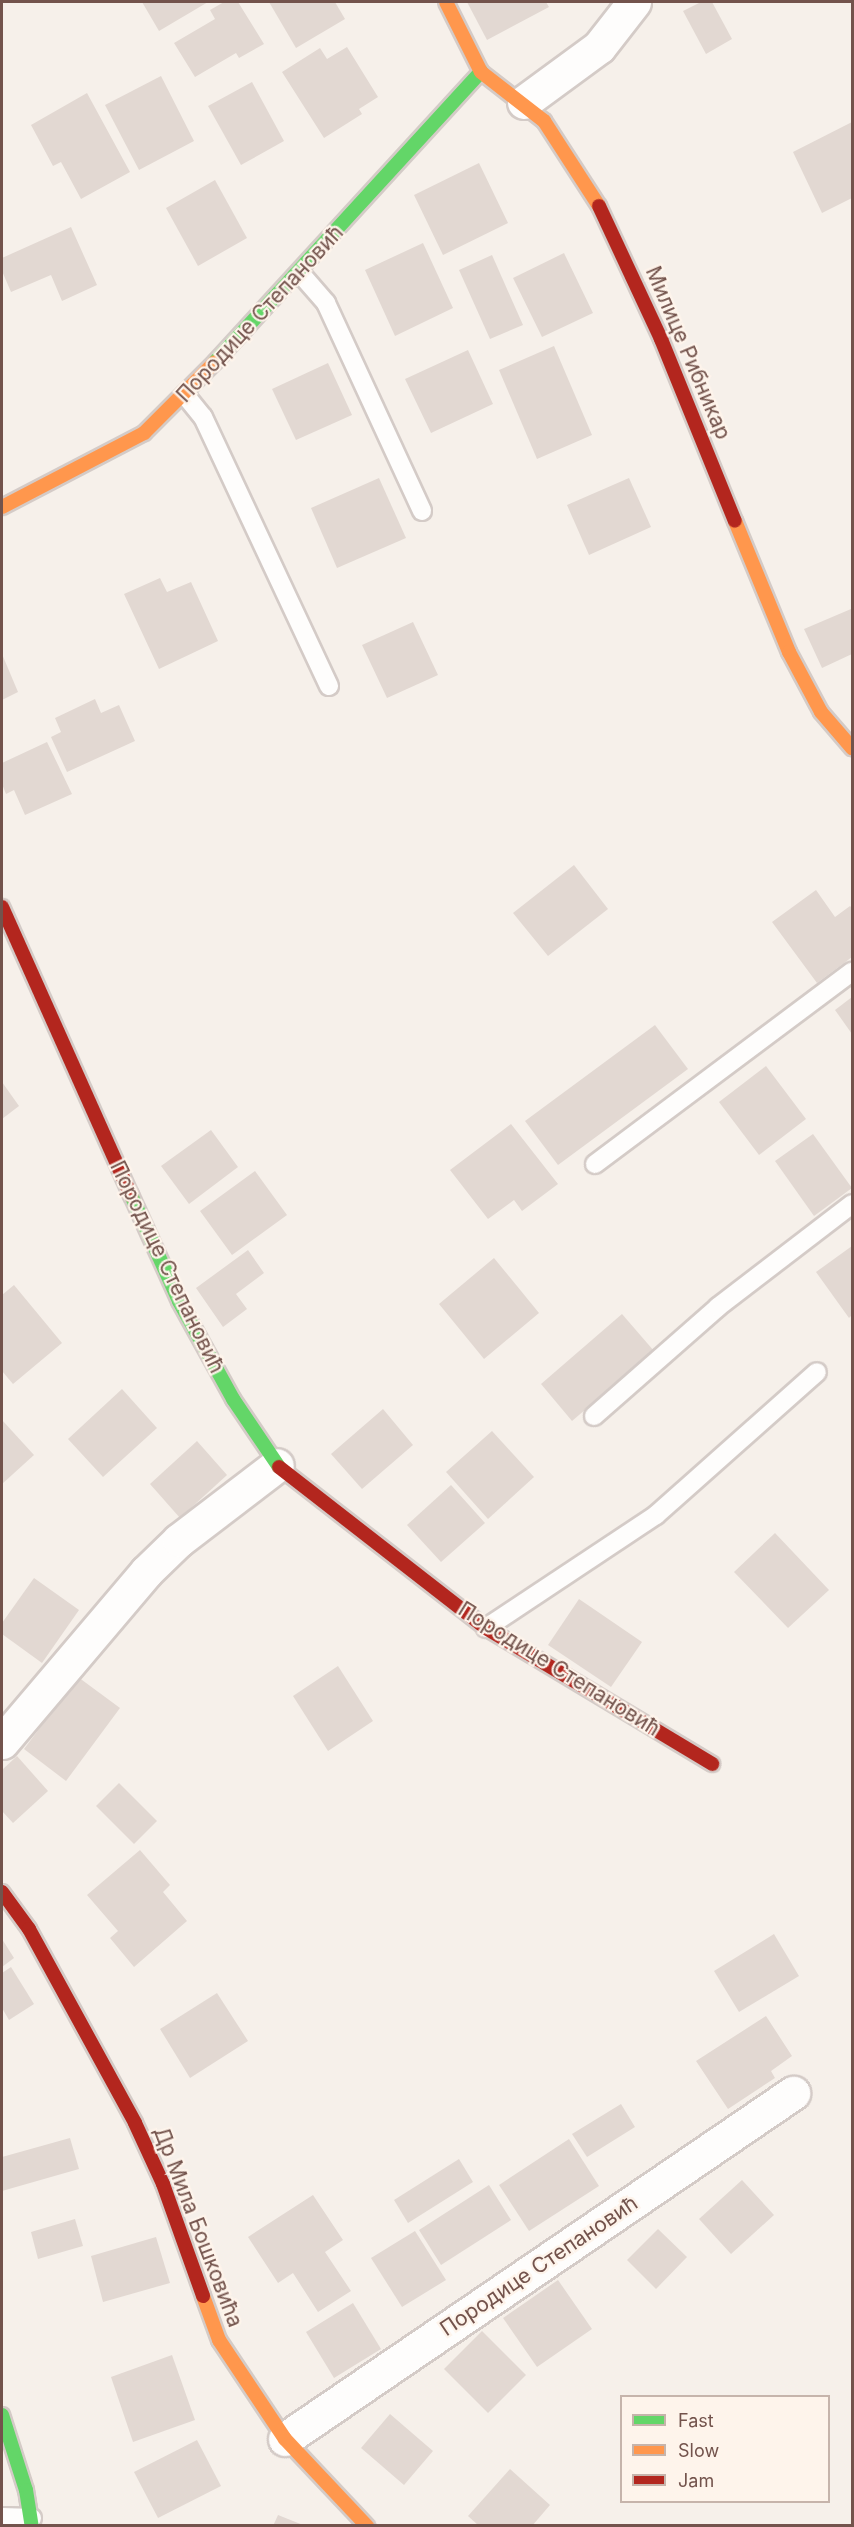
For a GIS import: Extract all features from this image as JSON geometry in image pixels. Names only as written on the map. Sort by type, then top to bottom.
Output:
[{"type":"street","name":"Милице Рибникар","points":[[446,2],[481,72],[524,102],[544,121],[605,215],[653,320],[789,652],[821,712],[852,748]]},
{"type":"street","points":[[524,102],[599,47],[634,2]]},
{"type":"street","name":"Породице Степановић","points":[[2,507],[144,433],[185,395],[300,273],[481,72]]},
{"type":"street","name":"Породице Степановић","points":[[2,907],[179,1301],[233,1399],[277,1465],[486,1628],[712,1764]]},
{"type":"street","points":[[2,1742],[146,1572],[179,1540],[277,1465]]},
{"type":"street","name":"Др Мила Бошковића","points":[[2,1892],[29,1929],[135,2123],[163,2184],[219,2340],[285,2439],[367,2526]]},
{"type":"street","name":"Породице Степановић","points":[[285,2439],[793,2093]]},
{"type":"street","points":[[2,2415],[32,2522]]},
{"type":"lane","points":[[300,273],[326,303],[422,511]]},
{"type":"lane","points":[[185,395],[203,417],[329,686]]},
{"type":"lane","points":[[595,1164],[852,972]]},
{"type":"lane","points":[[594,1416],[718,1307],[852,1204]]},
{"type":"lane","points":[[486,1628],[656,1515],[817,1372]]},
{"type":"lane","points":[[2,2517],[32,2522]]},
{"type":"building","points":[[142,2],[208,2],[159,31]]},
{"type":"building","points":[[224,2],[238,2],[264,44],[239,58],[236,53],[195,77],[174,43],[215,19],[210,10]]},
{"type":"building","points":[[269,2],[335,2],[345,19],[296,48]]},
{"type":"building","points":[[467,2],[546,2],[549,7],[487,40]]},
{"type":"building","points":[[701,2],[712,2],[732,39],[706,54],[683,11]]},
{"type":"building","points":[[347,47],[378,97],[359,109],[362,114],[324,138],[282,72],[320,48],[327,59]]},
{"type":"building","points":[[161,76],[194,141],[139,170],[105,105]]},
{"type":"building","points":[[252,82],[284,141],[241,165],[208,106]]},
{"type":"building","points":[[87,93],[130,172],[81,199],[61,162],[53,166],[31,125]]},
{"type":"building","points":[[852,122],[852,198],[822,213],[793,152]]},
{"type":"building","points":[[479,163],[508,223],[443,255],[414,195]]},
{"type":"building","points":[[215,180],[247,238],[198,266],[166,208]]},
{"type":"building","points":[[71,227],[97,285],[62,301],[51,275],[11,292],[2,271],[2,258]]},
{"type":"building","points":[[423,243],[453,308],[395,336],[365,270]]},
{"type":"building","points":[[564,253],[593,313],[542,337],[513,278]]},
{"type":"building","points":[[492,255],[523,325],[490,339],[459,270]]},
{"type":"building","points":[[554,346],[592,435],[537,459],[499,370]]},
{"type":"building","points":[[468,350],[493,404],[431,433],[405,379]]},
{"type":"building","points":[[328,363],[352,415],[296,440],[272,389]]},
{"type":"building","points":[[379,478],[406,538],[337,568],[311,508]]},
{"type":"building","points":[[629,478],[651,527],[589,555],[567,505]]},
{"type":"building","points":[[160,578],[167,592],[191,582],[218,641],[159,669],[124,594]]},
{"type":"building","points":[[851,609],[852,654],[822,668],[804,629]]},
{"type":"building","points":[[413,622],[438,675],[387,698],[362,645]]},
{"type":"building","points":[[2,654],[18,692],[2,700]]},
{"type":"building","points":[[95,699],[101,713],[119,705],[135,741],[67,772],[51,737],[61,732],[55,718]]},
{"type":"building","points":[[47,742],[72,794],[25,815],[14,790],[6,794],[2,784],[2,763]]},
{"type":"building","points":[[574,865],[608,909],[548,956],[513,913]]},
{"type":"building","points":[[816,890],[835,917],[850,906],[852,908],[852,957],[817,983],[772,922]]},
{"type":"building","points":[[852,997],[852,1034],[835,1010]]},
{"type":"building","points":[[655,1025],[688,1069],[558,1165],[525,1121]]},
{"type":"building","points":[[766,1066],[806,1119],[759,1155],[719,1102]]},
{"type":"building","points":[[2,1082],[19,1106],[2,1119]]},
{"type":"building","points":[[511,1124],[558,1184],[522,1211],[514,1200],[488,1219],[450,1170]]},
{"type":"building","points":[[211,1130],[238,1167],[189,1204],[161,1166]]},
{"type":"building","points":[[813,1134],[852,1188],[814,1216],[775,1161]]},
{"type":"building","points":[[255,1171],[287,1215],[232,1255],[200,1211]]},
{"type":"building","points":[[852,1246],[852,1315],[849,1318],[816,1272]]},
{"type":"building","points":[[248,1250],[264,1273],[236,1294],[247,1309],[223,1327],[196,1288]]},
{"type":"building","points":[[494,1258],[539,1313],[484,1359],[439,1304]]},
{"type":"building","points":[[14,1285],[62,1343],[13,1384],[2,1371],[2,1295]]},
{"type":"building","points":[[622,1314],[654,1351],[572,1421],[541,1384]]},
{"type":"building","points":[[122,1389],[157,1428],[103,1477],[68,1439]]},
{"type":"building","points":[[383,1409],[413,1445],[362,1489],[331,1454]]},
{"type":"building","points":[[2,1420],[34,1455],[2,1484]]},
{"type":"building","points":[[492,1431],[534,1477],[488,1519],[446,1472]]},
{"type":"building","points":[[197,1441],[227,1475],[180,1518],[150,1484]]},
{"type":"building","points":[[451,1485],[485,1523],[441,1562],[407,1525]]},
{"type":"building","points":[[775,1533],[829,1590],[788,1628],[734,1572]]},
{"type":"building","points":[[34,1578],[79,1610],[42,1663],[2,1634],[2,1623]]},
{"type":"building","points":[[579,1599],[642,1642],[611,1687],[548,1645]]},
{"type":"building","points":[[338,1666],[373,1721],[328,1751],[293,1696]]},
{"type":"building","points":[[78,1677],[120,1708],[66,1781],[24,1749]]},
{"type":"building","points":[[17,1756],[48,1791],[13,1823],[2,1811],[2,1770]]},
{"type":"building","points":[[119,1783],[157,1821],[134,1844],[96,1806]]},
{"type":"building","points":[[140,1850],[170,1885],[163,1892],[187,1921],[134,1967],[110,1938],[118,1931],[87,1895]]},
{"type":"building","points":[[774,1934],[799,1976],[739,2012],[714,1971]]},
{"type":"building","points":[[2,1939],[14,1958],[2,1967]]},
{"type":"building","points":[[11,1967],[34,2004],[9,2020],[2,2008],[2,1973]]},
{"type":"building","points":[[217,1993],[248,2041],[190,2078],[160,2029]]},
{"type":"building","points":[[766,2016],[792,2056],[771,2071],[775,2078],[728,2109],[696,2061]]},
{"type":"building","points":[[621,2104],[635,2127],[587,2157],[572,2134]]},
{"type":"building","points":[[70,2138],[79,2169],[2,2191],[2,2157]]},
{"type":"building","points":[[569,2139],[599,2186],[529,2231],[499,2185]]},
{"type":"building","points":[[459,2159],[473,2182],[408,2223],[394,2200]]},
{"type":"building","points":[[742,2180],[774,2215],[731,2254],[699,2219]]},
{"type":"building","points":[[489,2185],[511,2220],[441,2265],[419,2230]]},
{"type":"building","points":[[313,2195],[343,2240],[325,2252],[351,2291],[318,2312],[293,2273],[278,2283],[248,2237]]},
{"type":"building","points":[[75,2219],[83,2246],[38,2259],[31,2232]]},
{"type":"building","points":[[658,2229],[687,2257],[656,2289],[627,2260]]},
{"type":"building","points":[[415,2231],[446,2280],[402,2307],[371,2258]]},
{"type":"building","points":[[156,2237],[170,2283],[103,2302],[91,2256]]},
{"type":"building","points":[[558,2280],[592,2329],[537,2367],[503,2318]]},
{"type":"building","points":[[353,2303],[381,2349],[334,2378],[306,2332]]},
{"type":"building","points":[[482,2331],[526,2375],[488,2413],[444,2369]]},
{"type":"building","points":[[172,2355],[195,2420],[133,2442],[111,2377]]},
{"type":"building","points":[[390,2414],[433,2451],[404,2485],[361,2448]]},
{"type":"building","points":[[197,2440],[221,2486],[158,2518],[134,2472]]},
{"type":"building","points":[[510,2469],[550,2505],[532,2526],[479,2526],[468,2516]]},
{"type":"building","points":[[278,2515],[303,2525],[303,2526],[273,2526]]},
{"type":"traffic: fast","points":[[215,362],[481,72]]},
{"type":"traffic: fast","points":[[131,1195],[179,1301],[233,1399],[279,1467]]},
{"type":"traffic: fast","points":[[2,2415],[26,2490],[32,2526]]},
{"type":"traffic: slow","points":[[446,2],[481,72],[544,121],[599,206]]},
{"type":"traffic: slow","points":[[2,507],[144,433],[215,362]]},
{"type":"traffic: slow","points":[[735,521],[789,652],[821,712],[852,748]]},
{"type":"traffic: slow","points":[[203,2296],[219,2340],[285,2439],[367,2526]]},
{"type":"traffic: jam","points":[[599,206],[661,339],[735,521]]},
{"type":"traffic: jam","points":[[2,907],[131,1195]]},
{"type":"traffic: jam","points":[[279,1467],[486,1628],[712,1764]]},
{"type":"traffic: jam","points":[[2,1892],[29,1929],[135,2123],[163,2184],[203,2296]]}]
